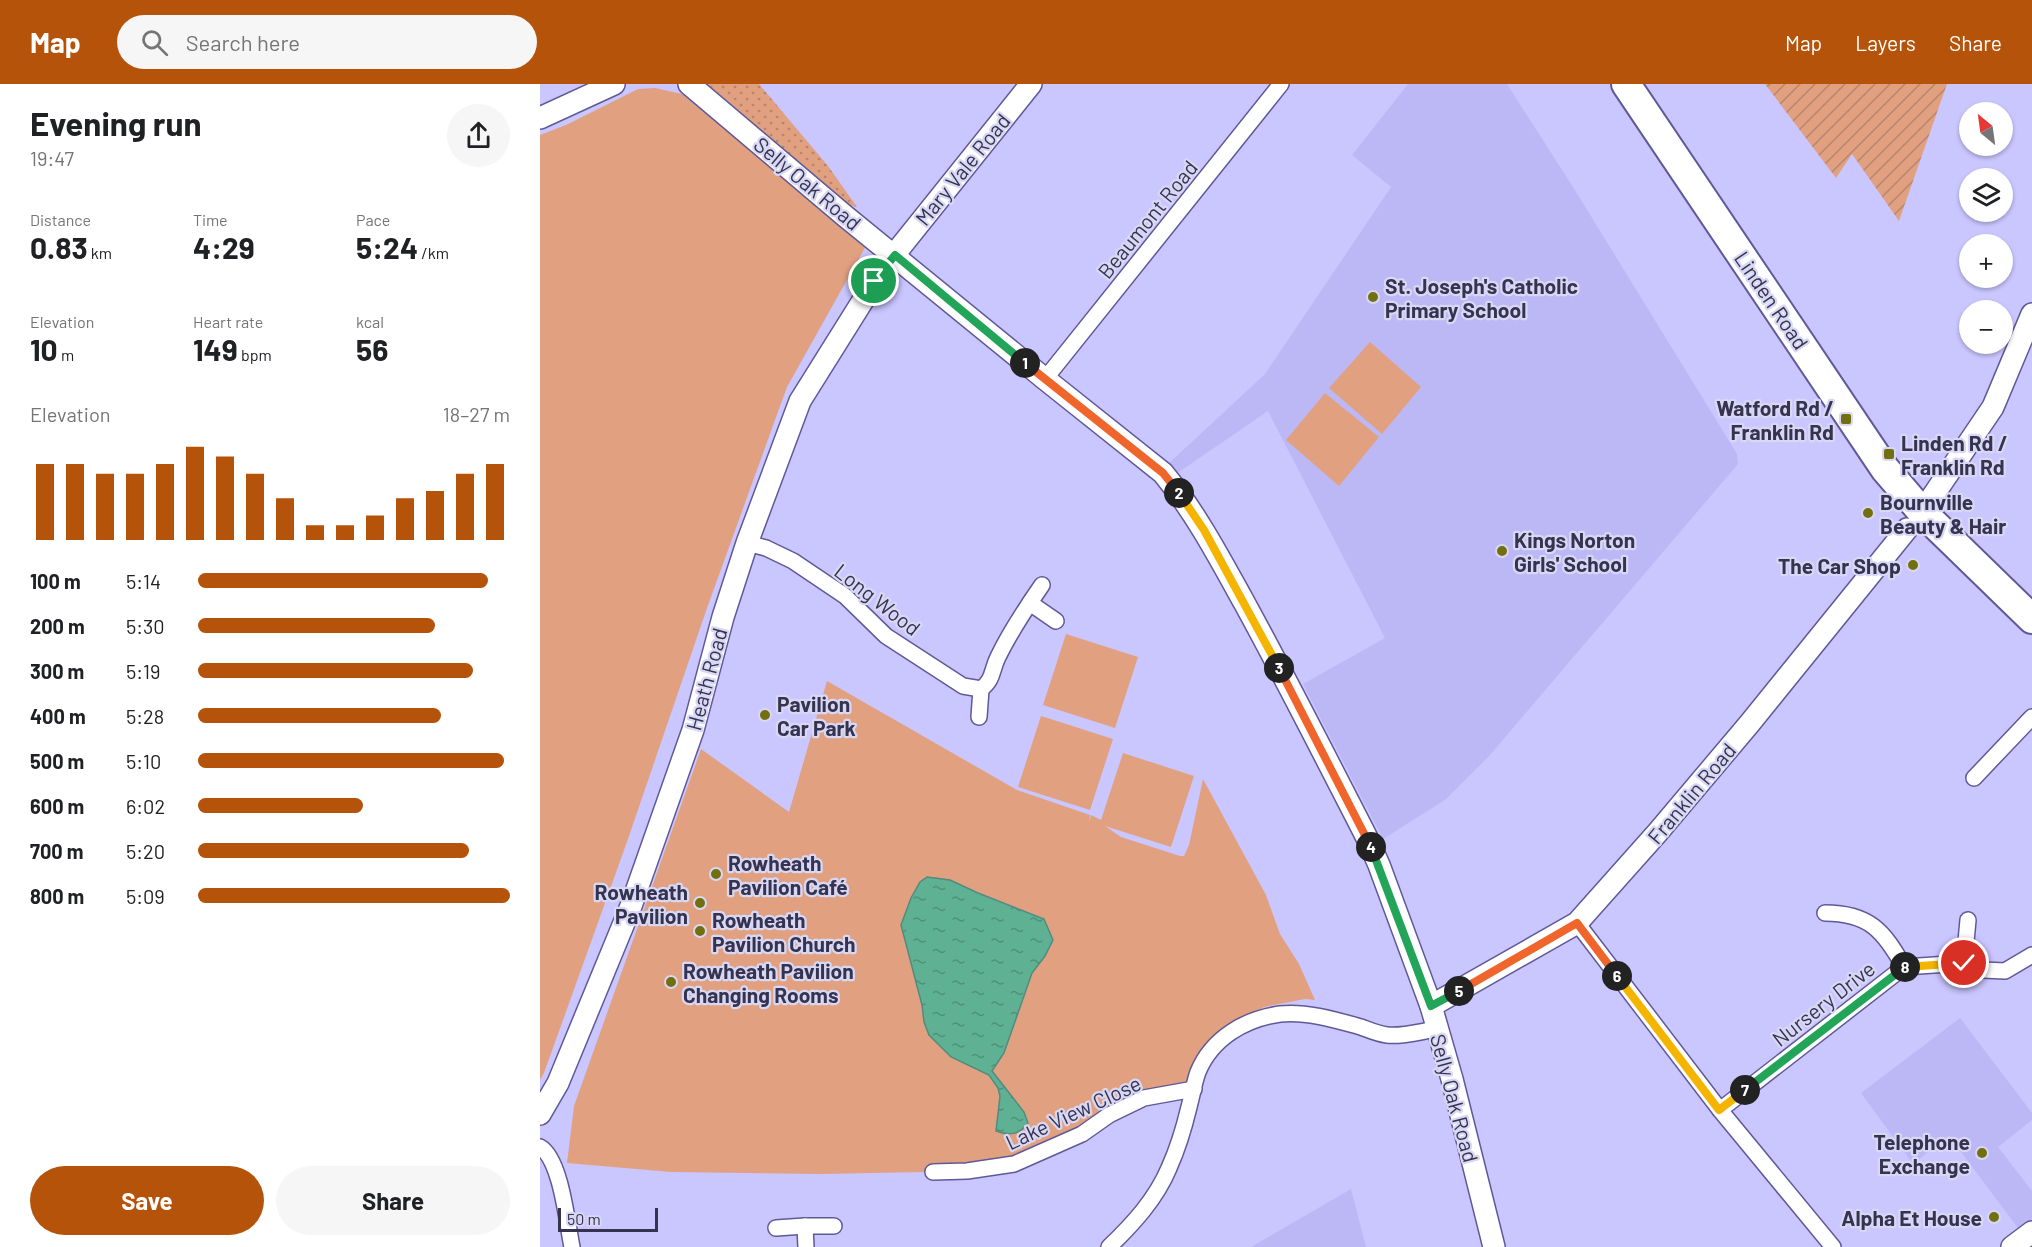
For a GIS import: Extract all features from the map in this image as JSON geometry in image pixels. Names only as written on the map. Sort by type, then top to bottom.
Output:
[{"type":"highway","name":"Linden Road","points":[[1626,84],[1884,469],[1914,520],[2032,619]]},
{"type":"street","points":[[540,118],[614,84]]},
{"type":"street","name":"Selly Oak Road","points":[[689,84],[1045,380],[1163,473],[1204,530],[1262,636],[1379,865],[1431,1006],[1494,1247]]},
{"type":"street","name":"Mary Vale Road","points":[[895,255],[1030,84]]},
{"type":"street","name":"Beaumont Road","points":[[1045,380],[1281,84]]},
{"type":"street","name":"Heath Road","points":[[540,1114],[558,1083],[631,906],[693,730],[723,617],[747,543],[800,401],[874,281],[895,255]]},
{"type":"street","name":"Franklin Road","points":[[1431,1006],[1577,923],[1658,832],[1750,723],[1914,520],[1993,407],[2032,314]]},
{"type":"street","name":"Long Wood","points":[[747,543],[766,548],[793,561],[845,596],[886,636],[963,686],[981,689]]},
{"type":"street","points":[[979,717],[981,689],[990,683],[996,659],[1042,585]]},
{"type":"street","points":[[1030,603],[1056,621]]},
{"type":"street","points":[[1974,778],[2032,717]]},
{"type":"street","points":[[1825,913],[1845,913],[1865,921],[1888,939],[1904,967]]},
{"type":"street","points":[[1964,963],[1968,920]]},
{"type":"street","points":[[1577,923],[1719,1110],[1833,1247]]},
{"type":"street","name":"Nursery Drive","points":[[1719,1110],[1904,967],[1964,963],[1983,970],[2005,971],[2032,955]]},
{"type":"street","points":[[1108,1247],[1139,1216],[1156,1193],[1169,1169],[1181,1137],[1198,1072],[1208,1054],[1230,1032],[1260,1018],[1301,1013],[1388,1035],[1437,1029]]},
{"type":"street","name":"Lake View Close","points":[[933,1172],[967,1171],[1014,1164],[1082,1134],[1109,1115],[1144,1098],[1194,1089]]},
{"type":"street","points":[[540,1147],[546,1150],[556,1172],[572,1247]]},
{"type":"street","points":[[806,1226],[806,1247]]},
{"type":"street","points":[[776,1228],[834,1226]]},
{"type":"street","points":[[2012,1247],[2032,1232]]},
{"type":"shaded area","points":[[707,84],[759,84],[828,166],[857,207],[849,205]]},
{"type":"shaded area","name":"Kings Norton Girls' School","points":[[1408,84],[1507,84],[1737,454],[1738,464],[1490,755],[1445,800],[1383,839],[1303,684],[1385,638],[1268,411],[1173,476],[1167,465],[1265,374],[1391,187],[1352,155]]},
{"type":"shaded area","points":[[1765,84],[1947,84],[1899,221],[1852,154],[1836,178]]},
{"type":"shaded area","points":[[655,88],[682,94],[866,246],[787,387],[707,608],[628,839],[540,1080],[540,135],[566,125],[638,89]]},
{"type":"shaded area","points":[[1370,342],[1421,387],[1382,434],[1329,388]]},
{"type":"shaded area","points":[[1325,393],[1379,437],[1339,486],[1286,440]]},
{"type":"shaded area","points":[[1066,634],[1138,657],[1115,728],[1043,705]]},
{"type":"shaded area","points":[[827,681],[1017,790],[1090,815],[1089,823],[1091,815],[1101,820],[1123,753],[1194,776],[1171,847],[1105,826],[1121,837],[1180,856],[1184,856],[1189,845],[1203,779],[1266,895],[1280,934],[1299,964],[1315,1000],[1305,999],[1264,1007],[1224,1029],[1184,1085],[1113,1107],[1099,1108],[1097,1118],[1016,1157],[926,1172],[821,1174],[671,1172],[567,1163],[574,1106],[701,749],[789,812]]},
{"type":"shaded area","points":[[1041,716],[1113,739],[1090,810],[1018,787]]},
{"type":"shaded area","points":[[1960,1018],[2032,1113],[2032,1120],[1998,1147],[2032,1191],[2032,1219],[2018,1228],[1949,1136],[1913,1164],[1861,1093]]},
{"type":"shaded area","points":[[1351,1189],[1366,1247],[1251,1247]]},
{"type":"water","points":[[927,877],[950,880],[1044,919],[1053,940],[1045,956],[1032,973],[1004,1053],[992,1071],[1024,1112],[1028,1123],[1017,1132],[1005,1134],[996,1131],[1000,1096],[998,1088],[989,1075],[951,1057],[929,1035],[924,1022],[922,1005],[901,925],[911,898],[920,882]]},
{"type":"place","name":"St. Joseph's Catholic Primary School","points":[[1373,297]]},
{"type":"place","name":"Watford Rd / Franklin Rd","points":[[1846,419]]},
{"type":"place","name":"Linden Rd / Franklin Rd","points":[[1889,454]]},
{"type":"place","name":"Bournville Beauty & Hair","points":[[1868,513]]},
{"type":"place","name":"Kings Norton Girls' School","points":[[1502,551]]},
{"type":"place","name":"The Car Shop","points":[[1913,565]]},
{"type":"place","name":"Pavilion Car Park","points":[[765,715]]},
{"type":"place","name":"Rowheath Pavilion Café","points":[[716,874]]},
{"type":"place","name":"Rowheath Pavilion","points":[[700,903]]},
{"type":"place","name":"Rowheath Pavilion Church","points":[[700,931]]},
{"type":"place","name":"Rowheath Pavilion Changing Rooms","points":[[671,982]]},
{"type":"place","name":"Telephone Exchange","points":[[1982,1153]]},
{"type":"place","name":"Alpha Et House","points":[[1994,1217]]},
{"type":"route","points":[[874,281],[895,255],[1045,380],[1163,473],[1173,485],[1204,530],[1367,838],[1431,1006],[1577,923],[1719,1110],[1904,967],[1964,963]]}]
